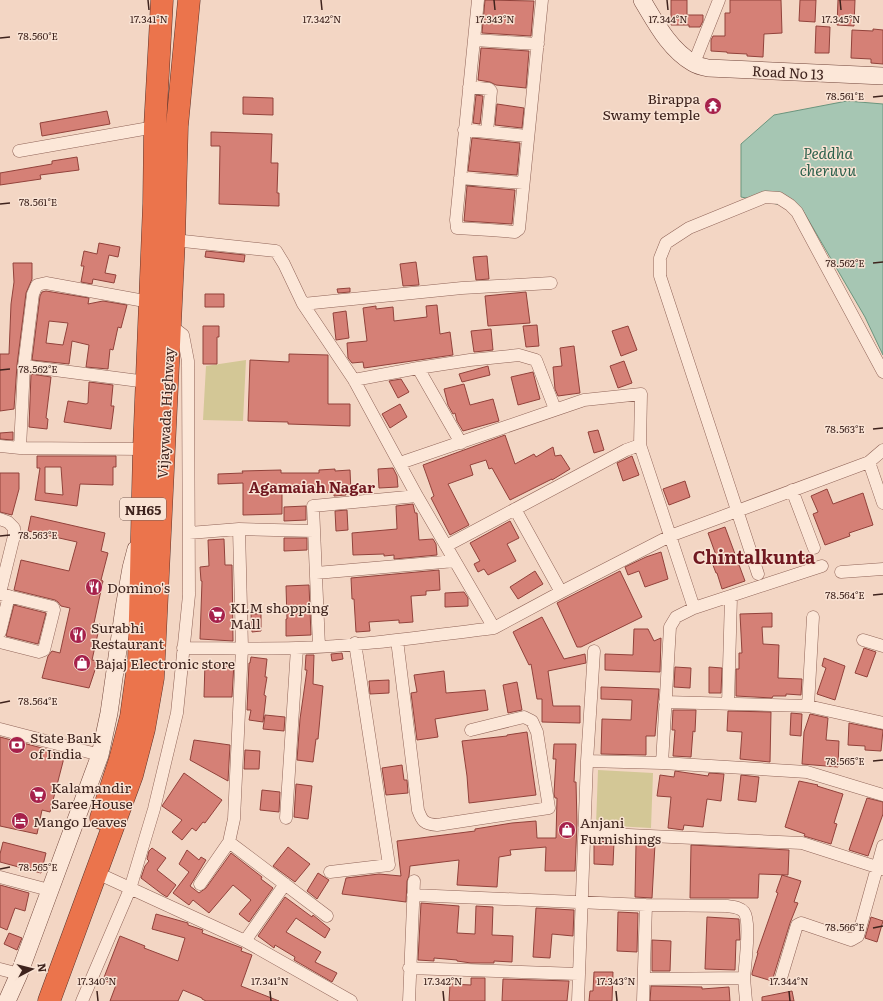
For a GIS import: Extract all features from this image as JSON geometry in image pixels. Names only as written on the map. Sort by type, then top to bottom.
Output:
[{"type":"highway","name":"Vijaywada Highway","points":[[49,1001],[132,775],[144,729],[153,678],[174,240],[164,204],[155,127],[162,0]]},
{"type":"highway","name":"Vijaywada Highway","points":[[34,1001],[85,867],[120,760],[131,717],[139,659],[144,449],[150,302],[177,126],[187,4]]},
{"type":"street","points":[[478,0],[464,130],[456,220],[457,228],[515,232],[519,229],[527,136],[542,0]]},
{"type":"street","points":[[642,0],[660,31],[676,50],[694,63],[719,0]]},
{"type":"street","points":[[474,40],[538,44]]},
{"type":"street","name":"Road No 13","points":[[694,63],[708,68],[883,76]]},
{"type":"street","points":[[469,87],[489,89],[491,91],[487,132]]},
{"type":"street","points":[[19,152],[155,127]]},
{"type":"street","points":[[464,130],[527,136]]},
{"type":"street","points":[[460,178],[523,183]]},
{"type":"street","points":[[758,574],[660,276],[660,258],[666,243],[689,228],[765,197],[780,198],[797,212],[883,372]]},
{"type":"street","points":[[174,240],[276,251],[304,304],[354,380],[417,496],[494,628]]},
{"type":"street","points":[[20,448],[24,366],[32,294],[37,285],[46,283],[150,302]]},
{"type":"street","points":[[304,304],[462,288],[551,283]]},
{"type":"street","points":[[82,1001],[130,889],[154,809],[177,713],[189,595],[188,361],[183,335],[170,325]]},
{"type":"street","points":[[354,380],[470,360],[519,355],[536,360],[555,409]]},
{"type":"street","points":[[24,366],[147,382]]},
{"type":"street","points":[[418,368],[461,443]]},
{"type":"street","points":[[400,463],[584,400],[641,394],[640,445],[694,608]]},
{"type":"street","points":[[446,546],[626,450],[640,445]]},
{"type":"street","points":[[0,446],[20,448],[144,449]]},
{"type":"street","points":[[183,648],[296,648],[397,640],[494,628],[560,592],[670,536],[869,462],[883,450]]},
{"type":"street","points":[[869,462],[883,503]]},
{"type":"street","points":[[792,490],[814,548]]},
{"type":"street","points":[[319,646],[313,506],[417,496]]},
{"type":"street","points":[[515,509],[560,592]]},
{"type":"street","points":[[0,519],[8,522],[14,528],[14,536],[3,594],[0,632]]},
{"type":"street","points":[[7,1001],[19,974],[100,755],[109,713],[131,568],[142,525]]},
{"type":"street","points":[[189,532],[239,529],[314,531]]},
{"type":"street","points":[[200,884],[229,842],[234,819],[242,648],[239,529]]},
{"type":"street","points":[[316,573],[455,561]]},
{"type":"street","points":[[841,572],[882,565]]},
{"type":"street","points":[[662,763],[670,627],[676,617],[694,608],[822,566]]},
{"type":"street","points":[[0,642],[39,652],[44,650],[54,612],[53,607],[3,594]]},
{"type":"street","points":[[728,704],[731,596]]},
{"type":"street","points":[[808,706],[813,617]]},
{"type":"street","points":[[397,640],[418,810],[422,820],[429,824],[436,824],[549,808],[537,732],[532,721],[524,717],[471,730]]},
{"type":"street","points":[[863,640],[883,646]]},
{"type":"street","points":[[330,872],[390,865],[356,643]]},
{"type":"street","points":[[286,818],[296,648]]},
{"type":"street","points":[[578,1001],[587,761],[594,651]]},
{"type":"street","points":[[665,702],[808,706],[883,722]]},
{"type":"street","points":[[0,729],[100,755]]},
{"type":"street","points":[[587,761],[662,763],[807,772],[883,795]]},
{"type":"street","points":[[585,833],[797,843],[880,868]]},
{"type":"street","points":[[229,842],[327,916]]},
{"type":"street","points":[[781,978],[797,925],[801,923],[851,940],[858,936],[880,868],[883,846]]},
{"type":"street","points":[[97,873],[245,941],[351,1001]]},
{"type":"street","points":[[0,877],[49,890]]},
{"type":"street","points":[[408,1001],[414,882]]},
{"type":"street","points":[[245,941],[285,884]]},
{"type":"street","points":[[413,895],[582,901],[646,905],[727,906],[739,908],[744,912],[748,922],[744,978],[746,1001]]},
{"type":"street","points":[[643,1001],[646,905]]},
{"type":"street","points":[[409,968],[578,974]]},
{"type":"street","points":[[0,969],[19,974]]},
{"type":"street","points":[[644,979],[744,978]]},
{"type":"shaded area","points":[[246,360],[243,421],[203,420],[206,366]]},
{"type":"shaded area","points":[[598,770],[653,773],[651,828],[596,825]]},
{"type":"water","name":"Peddha cheruvu","points":[[847,101],[883,104],[883,355],[865,317],[802,209],[741,197],[741,144],[774,115]]},
{"type":"building","points":[[485,0],[534,1],[531,36],[482,33]]},
{"type":"building","points":[[671,0],[687,0],[687,15],[703,15],[703,21],[700,27],[689,27],[689,25],[671,25]]},
{"type":"building","points":[[730,0],[781,0],[782,33],[764,34],[763,57],[711,51],[711,40],[713,36],[725,36],[725,13],[730,13]]},
{"type":"building","points":[[800,0],[816,0],[815,22],[799,21]]},
{"type":"building","points":[[838,0],[855,0],[854,26],[837,25]]},
{"type":"building","points":[[816,26],[830,27],[829,53],[815,53]]},
{"type":"building","points":[[873,29],[883,30],[883,64],[871,63],[871,59],[851,58],[852,30],[873,31]]},
{"type":"building","points":[[481,48],[529,51],[526,88],[496,85],[490,82],[478,80]]},
{"type":"building","points":[[476,95],[483,96],[480,124],[473,123]]},
{"type":"building","points":[[243,97],[273,98],[273,115],[243,114]]},
{"type":"building","points":[[497,104],[524,108],[522,128],[495,125]]},
{"type":"building","points":[[107,111],[110,124],[42,136],[40,123]]},
{"type":"building","points":[[211,132],[272,134],[271,163],[278,163],[277,193],[279,193],[279,206],[219,204],[220,146],[211,146]]},
{"type":"building","points":[[472,138],[520,143],[517,175],[468,171]]},
{"type":"building","points":[[77,157],[79,170],[40,175],[41,179],[0,185],[0,173],[52,164],[52,161]]},
{"type":"building","points":[[467,186],[515,190],[512,224],[464,221]]},
{"type":"building","points":[[99,243],[120,247],[118,257],[109,255],[105,273],[116,275],[114,283],[93,279],[92,284],[81,282],[84,266],[81,266],[84,251],[97,254]]},
{"type":"building","points":[[206,251],[245,255],[244,262],[205,257]]},
{"type":"building","points":[[487,256],[489,279],[476,280],[473,257]]},
{"type":"building","points":[[416,262],[419,285],[403,286],[400,264]]},
{"type":"building","points":[[13,263],[32,263],[32,279],[26,293],[17,365],[14,409],[0,411],[0,354],[9,354],[11,304],[14,282]]},
{"type":"building","points":[[350,288],[350,292],[338,293],[337,289]]},
{"type":"building","points":[[46,291],[89,298],[88,304],[103,301],[127,305],[121,328],[118,327],[113,350],[110,349],[108,369],[86,367],[89,345],[72,341],[69,364],[32,360],[40,296],[42,292]],"holes":[[[49,321],[68,323],[63,345],[46,343]]]},
{"type":"building","points":[[526,292],[530,323],[488,326],[485,296]]},
{"type":"building","points":[[205,294],[224,294],[224,307],[205,307]]},
{"type":"building","points":[[437,305],[440,334],[450,332],[453,355],[364,368],[363,362],[352,363],[348,358],[347,343],[367,341],[363,308],[376,306],[376,309],[393,307],[394,321],[427,317],[426,306]]},
{"type":"building","points":[[346,311],[349,338],[336,340],[333,313]]},
{"type":"building","points":[[537,325],[539,346],[526,347],[523,326]]},
{"type":"building","points":[[203,326],[219,326],[219,337],[217,337],[217,364],[203,364]]},
{"type":"building","points":[[628,326],[637,350],[621,356],[612,331]]},
{"type":"building","points":[[491,329],[493,350],[474,352],[471,331]]},
{"type":"building","points":[[574,346],[580,393],[558,396],[555,389],[553,367],[562,366],[560,348]]},
{"type":"building","points":[[289,354],[328,355],[328,404],[350,404],[350,426],[248,421],[250,360],[289,362]]},
{"type":"building","points":[[624,361],[632,383],[618,388],[610,366]]},
{"type":"building","points":[[488,366],[490,375],[462,382],[459,374]]},
{"type":"building","points":[[533,372],[540,399],[518,405],[511,377]]},
{"type":"building","points":[[31,374],[51,377],[46,418],[48,419],[47,429],[29,427]]},
{"type":"building","points":[[401,379],[409,392],[398,398],[389,381]]},
{"type":"building","points":[[89,382],[113,385],[111,406],[114,406],[111,429],[64,422],[68,401],[88,403]]},
{"type":"building","points":[[464,384],[470,405],[493,399],[499,421],[463,431],[457,421],[455,413],[453,414],[448,405],[444,389]]},
{"type":"building","points":[[400,404],[407,417],[390,428],[382,414]]},
{"type":"building","points":[[598,430],[604,450],[594,453],[588,432]]},
{"type":"building","points":[[13,432],[13,440],[0,439],[0,433]]},
{"type":"building","points":[[505,435],[515,464],[534,454],[536,457],[553,447],[555,456],[561,455],[570,469],[552,480],[510,500],[492,468],[489,469],[486,460],[470,465],[473,475],[448,484],[469,525],[450,535],[431,498],[434,496],[423,465]]},
{"type":"building","points":[[37,456],[116,456],[116,467],[113,467],[113,485],[80,484],[77,506],[35,500],[40,468],[37,468]],"holes":[[[45,467],[61,467],[63,495],[45,493]]]},
{"type":"building","points":[[632,456],[639,475],[623,481],[617,463]]},
{"type":"building","points":[[393,468],[397,476],[398,487],[379,488],[378,469]]},
{"type":"building","points":[[335,469],[335,471],[350,470],[351,493],[334,496],[334,492],[319,493],[319,487],[282,488],[282,514],[243,515],[243,483],[218,484],[218,474],[243,473],[242,471],[281,470],[281,473],[319,473],[319,470]]},
{"type":"building","points":[[0,473],[19,473],[19,489],[12,515],[0,512]]},
{"type":"building","points":[[685,481],[690,497],[669,505],[663,489]]},
{"type":"building","points":[[827,489],[833,504],[863,493],[873,525],[849,533],[850,536],[825,545],[813,514],[818,512],[811,496]]},
{"type":"building","points":[[413,504],[415,513],[417,513],[419,540],[433,539],[436,544],[437,555],[394,559],[394,555],[384,556],[384,554],[353,555],[352,533],[397,529],[396,506]]},
{"type":"building","points":[[306,506],[306,520],[284,521],[284,507]]},
{"type":"building","points":[[347,510],[348,530],[336,531],[335,511]]},
{"type":"building","points":[[31,516],[105,533],[101,551],[108,553],[101,580],[103,581],[94,623],[100,624],[92,660],[98,661],[89,688],[42,678],[48,656],[52,651],[60,653],[70,608],[61,606],[55,600],[14,590],[21,560],[69,571],[77,542],[28,531]]},
{"type":"building","points":[[510,521],[519,538],[507,544],[516,561],[488,575],[484,569],[478,572],[474,564],[480,561],[470,543]]},
{"type":"building","points":[[725,527],[745,581],[722,589],[711,560],[717,558],[708,533]]},
{"type":"building","points":[[284,538],[307,538],[307,550],[284,551]]},
{"type":"building","points":[[224,539],[225,565],[232,565],[233,641],[200,639],[202,581],[200,567],[209,566],[208,540]]},
{"type":"building","points":[[661,552],[668,579],[645,587],[639,571],[628,575],[625,567]]},
{"type":"building","points":[[812,555],[814,561],[804,564],[802,559]]},
{"type":"building","points":[[439,570],[440,590],[426,591],[426,595],[411,596],[413,622],[399,623],[399,620],[369,622],[370,631],[356,632],[351,578]]},
{"type":"building","points":[[535,571],[543,584],[518,599],[510,587]]},
{"type":"building","points":[[620,571],[642,617],[581,647],[577,647],[557,603]]},
{"type":"building","points":[[309,585],[311,635],[286,636],[286,586]]},
{"type":"building","points":[[464,592],[468,598],[468,606],[445,607],[445,593]]},
{"type":"building","points":[[14,605],[46,613],[38,644],[6,636]]},
{"type":"building","points":[[772,613],[772,627],[762,627],[763,644],[779,645],[778,678],[802,679],[801,695],[786,694],[786,696],[773,696],[772,698],[736,696],[736,669],[739,669],[739,653],[742,653],[740,614]]},
{"type":"building","points":[[251,614],[261,614],[261,631],[252,632]]},
{"type":"building","points":[[542,617],[564,659],[585,654],[586,663],[548,671],[553,706],[580,706],[580,723],[542,722],[542,699],[537,699],[531,664],[529,665],[513,632]]},
{"type":"building","points":[[634,629],[648,629],[654,641],[661,638],[660,672],[605,670],[605,654],[633,655]]},
{"type":"building","points":[[864,648],[876,652],[867,677],[855,673]]},
{"type":"building","points":[[342,653],[343,659],[332,661],[331,654]]},
{"type":"building","points":[[306,655],[314,655],[313,684],[323,686],[318,739],[316,739],[313,762],[297,760],[300,719],[307,670],[305,670]]},
{"type":"building","points":[[251,657],[267,659],[265,677],[267,677],[264,695],[266,696],[263,722],[249,720],[251,710],[247,710],[249,663]]},
{"type":"building","points":[[824,658],[845,666],[835,700],[817,694],[826,668],[822,666]]},
{"type":"building","points":[[205,662],[234,663],[232,697],[204,697]]},
{"type":"building","points":[[675,667],[691,668],[690,688],[674,687]]},
{"type":"building","points":[[709,667],[722,668],[721,693],[709,693]]},
{"type":"building","points":[[444,671],[446,693],[485,690],[488,710],[435,719],[438,737],[417,740],[411,693],[417,692],[414,675]]},
{"type":"building","points":[[389,680],[389,693],[370,694],[369,681]]},
{"type":"building","points":[[517,682],[522,710],[508,713],[503,685]]},
{"type":"building","points":[[601,687],[659,689],[655,736],[646,736],[646,755],[601,754],[602,719],[631,720],[632,700],[601,699]]},
{"type":"building","points":[[673,710],[696,710],[695,732],[693,731],[691,757],[673,756],[675,730],[672,730]]},
{"type":"building","points":[[728,711],[771,712],[770,762],[740,759],[742,732],[727,731]]},
{"type":"building","points":[[791,713],[802,714],[801,736],[790,735]]},
{"type":"building","points":[[810,714],[828,718],[826,740],[839,741],[838,767],[802,764],[804,732]]},
{"type":"building","points":[[265,715],[285,717],[284,731],[263,729]]},
{"type":"building","points":[[849,723],[883,730],[881,751],[865,750],[865,746],[848,745]]},
{"type":"building","points":[[527,732],[536,795],[469,803],[462,741],[507,736]]},
{"type":"building","points":[[0,737],[65,754],[50,812],[42,810],[37,834],[0,826]]},
{"type":"building","points":[[194,740],[230,745],[228,781],[190,760]]},
{"type":"building","points":[[554,744],[576,744],[574,782],[576,782],[577,823],[575,871],[545,871],[546,847],[510,850],[511,855],[499,857],[497,887],[457,885],[459,860],[410,866],[407,881],[406,902],[342,894],[346,878],[379,874],[401,876],[397,841],[475,831],[475,829],[512,823],[536,821],[537,838],[556,838],[557,798],[555,798],[554,794],[556,759],[553,759]]},
{"type":"building","points":[[245,750],[260,751],[259,769],[244,769]]},
{"type":"building","points":[[402,765],[404,780],[407,780],[408,793],[386,795],[382,768]]},
{"type":"building","points":[[675,771],[708,776],[709,773],[724,774],[721,801],[707,799],[703,827],[684,825],[683,830],[668,828],[671,797],[657,796],[660,775],[674,777]]},
{"type":"building","points":[[184,773],[222,800],[205,823],[203,822],[196,831],[192,828],[182,840],[172,832],[182,820],[162,806]]},
{"type":"building","points":[[741,775],[759,777],[756,802],[738,800]]},
{"type":"building","points":[[799,781],[818,785],[817,786],[843,794],[834,823],[837,824],[831,844],[804,836],[805,834],[785,827]]},
{"type":"building","points":[[296,784],[312,786],[308,819],[294,817]]},
{"type":"building","points":[[262,790],[280,792],[279,812],[260,810]]},
{"type":"building","points":[[867,798],[883,802],[883,814],[868,856],[849,850]]},
{"type":"building","points":[[594,841],[614,842],[613,865],[594,864]]},
{"type":"building","points":[[3,842],[46,853],[41,873],[0,862]]},
{"type":"building","points":[[636,843],[655,844],[652,898],[635,897]]},
{"type":"building","points":[[691,845],[789,850],[788,875],[759,874],[758,898],[690,898]]},
{"type":"building","points":[[288,847],[310,864],[295,882],[273,866]]},
{"type":"building","points":[[152,848],[166,858],[157,870],[176,885],[167,897],[141,878],[145,866],[149,861],[147,859],[149,851]]},
{"type":"building","points":[[187,850],[199,860],[201,857],[206,860],[190,886],[199,893],[206,888],[231,853],[262,877],[261,879],[273,888],[249,922],[239,914],[251,900],[233,885],[209,913],[193,900],[189,905],[173,893],[189,872],[179,864]]},
{"type":"building","points":[[318,873],[329,880],[317,899],[307,891]]},
{"type":"building","points":[[782,875],[801,881],[794,902],[798,903],[790,923],[772,981],[752,975],[752,973],[757,953],[778,893],[776,892]]},
{"type":"building","points":[[0,885],[29,893],[25,911],[15,908],[7,930],[0,927]]},
{"type":"building","points":[[285,897],[312,917],[313,915],[330,929],[325,938],[296,918],[286,932],[321,952],[315,962],[337,973],[332,982],[294,960],[295,957],[275,945],[274,948],[258,936]]},
{"type":"building","points":[[421,903],[459,906],[457,933],[475,934],[476,906],[493,907],[492,935],[513,936],[512,962],[494,961],[494,963],[471,963],[434,958],[434,961],[418,960]]},
{"type":"building","points":[[536,908],[574,910],[573,936],[552,934],[550,958],[533,957]]},
{"type":"building","points":[[618,912],[638,913],[637,952],[617,951]]},
{"type":"building","points":[[156,914],[188,923],[188,925],[203,930],[202,933],[242,948],[241,951],[252,955],[241,986],[279,1001],[206,1001],[183,990],[178,1001],[110,1001],[116,985],[103,980],[120,936],[145,946],[144,948],[178,961],[185,938],[152,929]]},
{"type":"building","points":[[707,917],[739,919],[740,940],[736,940],[735,970],[705,969]]},
{"type":"building","points":[[871,917],[883,921],[877,942],[865,938]]},
{"type":"building","points":[[9,933],[22,938],[17,950],[4,944]]},
{"type":"building","points":[[652,940],[671,941],[670,971],[652,971]]},
{"type":"building","points":[[594,972],[613,972],[612,1001],[589,1001],[590,991],[593,991]]},
{"type":"building","points":[[471,978],[485,978],[485,1001],[449,1001],[450,984],[471,985]]},
{"type":"building","points":[[503,979],[569,981],[567,1001],[502,1001]]},
{"type":"building","points":[[651,986],[702,987],[702,989],[729,987],[730,1001],[650,1001]]},
{"type":"building","points":[[792,991],[794,1001],[762,1001],[762,997]]},
{"type":"place","name":"Birappa Swamy temple","points":[[713,106]]},
{"type":"place","name":"Domino's","points":[[94,587]]},
{"type":"place","name":"KLM shopping Mall","points":[[217,615]]},
{"type":"place","name":"Surabhi Restaurant","points":[[78,635]]},
{"type":"place","name":"Bajaj Electronic store","points":[[82,663]]},
{"type":"place","name":"State Bank of India","points":[[17,745]]},
{"type":"place","name":"Kalamandir Saree House","points":[[38,795]]},
{"type":"place","name":"Mango Leaves","points":[[20,821]]},
{"type":"place","name":"Anjani Furnishings","points":[[567,830]]},
{"type":"district","name":"Agamaiah Nagar","points":[[312,486]]},
{"type":"district","name":"Chintalkunta","points":[[754,556]]}]
